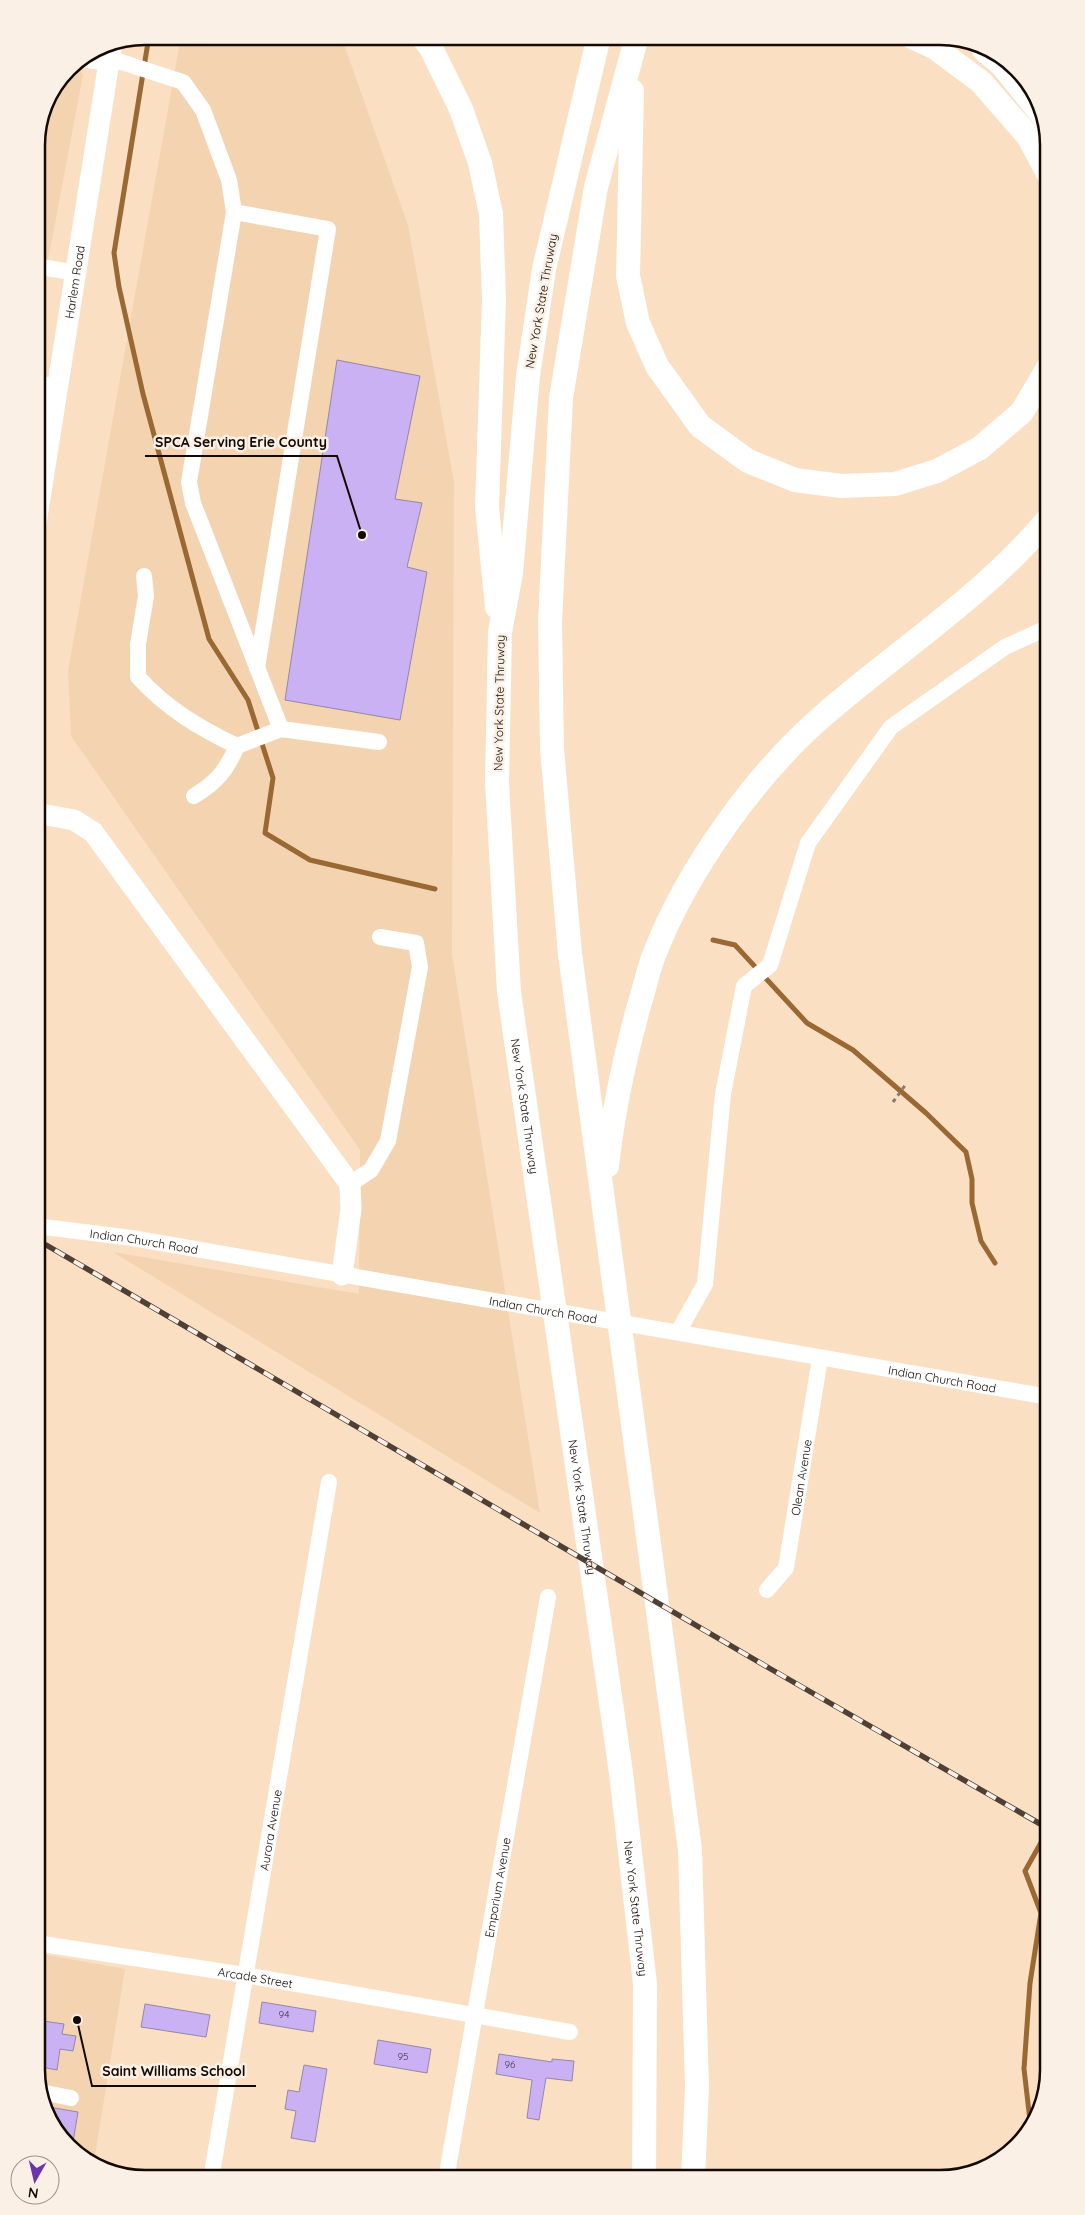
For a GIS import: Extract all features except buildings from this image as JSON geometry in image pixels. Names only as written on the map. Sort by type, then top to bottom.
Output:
[{"type":"highway","points":[[429,45],[461,109],[480,163],[491,214],[494,299],[487,507],[500,632]]},
{"type":"highway","name":"New York State Thruway","points":[[597,45],[544,269],[528,376],[511,573],[500,632],[497,783],[509,992],[620,1773],[645,1984],[644,2170]]},
{"type":"highway","points":[[634,45],[596,187],[561,398],[550,622],[552,749],[560,855],[584,1069],[604,1200],[690,1850],[697,2087],[693,2170]]},
{"type":"highway","points":[[635,45],[629,158],[628,276],[638,323],[657,366],[700,426],[748,461],[795,480],[841,486],[895,484],[937,471],[980,448],[1022,412],[1040,381]]},
{"type":"highway","points":[[930,45],[981,82],[1028,136],[1040,158]]},
{"type":"highway","points":[[1006,70],[1028,98]]},
{"type":"highway","points":[[604,1200],[610,1137],[618,1093],[632,1032],[654,956],[677,904],[741,803],[778,759],[824,714],[960,606],[1022,551],[1040,529]]},
{"type":"main road","name":"Harlem Road","points":[[45,466],[110,55]]},
{"type":"main road","points":[[45,815],[74,820],[93,832],[350,1184],[351,1209],[342,1275]]},
{"type":"street","points":[[110,55],[183,82],[203,110],[229,180],[234,212],[189,482],[193,503],[281,729]]},
{"type":"street","points":[[234,212],[328,229],[257,668]]},
{"type":"street","points":[[45,268],[76,273]]},
{"type":"street","points":[[45,385],[58,386]]},
{"type":"street","points":[[144,576],[146,596],[138,644],[138,677],[157,699],[203,730],[237,746]]},
{"type":"street","points":[[678,1332],[705,1284],[723,1094],[744,986],[770,965],[808,843],[891,727],[1006,647],[1040,631]]},
{"type":"street","points":[[194,796],[212,785],[228,766],[237,746],[281,729],[379,742]]},
{"type":"street","points":[[350,1184],[371,1170],[388,1141],[420,967],[416,943],[380,937]]},
{"type":"street","name":"Indian Church Road","points":[[45,1227],[132,1238],[1040,1395]]},
{"type":"street","name":"Olean Avenue","points":[[767,1590],[786,1568],[820,1358]]},
{"type":"street","name":"Aurora Avenue","points":[[211,2170],[329,1482]]},
{"type":"street","name":"Emporium Avenue","points":[[448,2170],[548,1597]]},
{"type":"street","name":"Arcade Street","points":[[45,1944],[245,1975],[570,2032]]},
{"type":"street","points":[[48,2093],[71,2098]]},
{"type":"path","points":[[893,1102],[906,1084]]},
{"type":"shaded area","points":[[179,45],[344,45],[408,225],[454,482],[452,954],[540,1513],[113,1252],[359,1294],[360,1150],[71,736],[68,671]]},
{"type":"shaded area","points":[[79,70],[83,75],[45,276],[45,138],[48,119],[55,100],[66,84]]},
{"type":"shaded area","points":[[45,1955],[125,1969],[95,2157],[74,2141],[66,2131],[58,2120],[48,2096],[45,2077]]},
{"type":"waterway","points":[[148,45],[114,253],[119,287],[143,394],[209,639],[248,700],[273,778],[265,833],[310,860],[435,889]]},
{"type":"waterway","points":[[713,940],[735,945],[807,1023],[853,1050],[926,1113],[966,1152],[972,1179],[972,1203],[981,1241],[995,1263]]},
{"type":"waterway","points":[[1040,1844],[1025,1871],[1040,1910]]},
{"type":"waterway","points":[[1029,2116],[1024,2069],[1030,1983],[1040,1919]]},
{"type":"railway","points":[[45,1244],[769,1668],[1040,1824]]},
{"type":"place","name":"SPCA Serving Erie County","points":[[362,535]]},
{"type":"place","name":"Saint Williams School","points":[[77,2020]]}]
